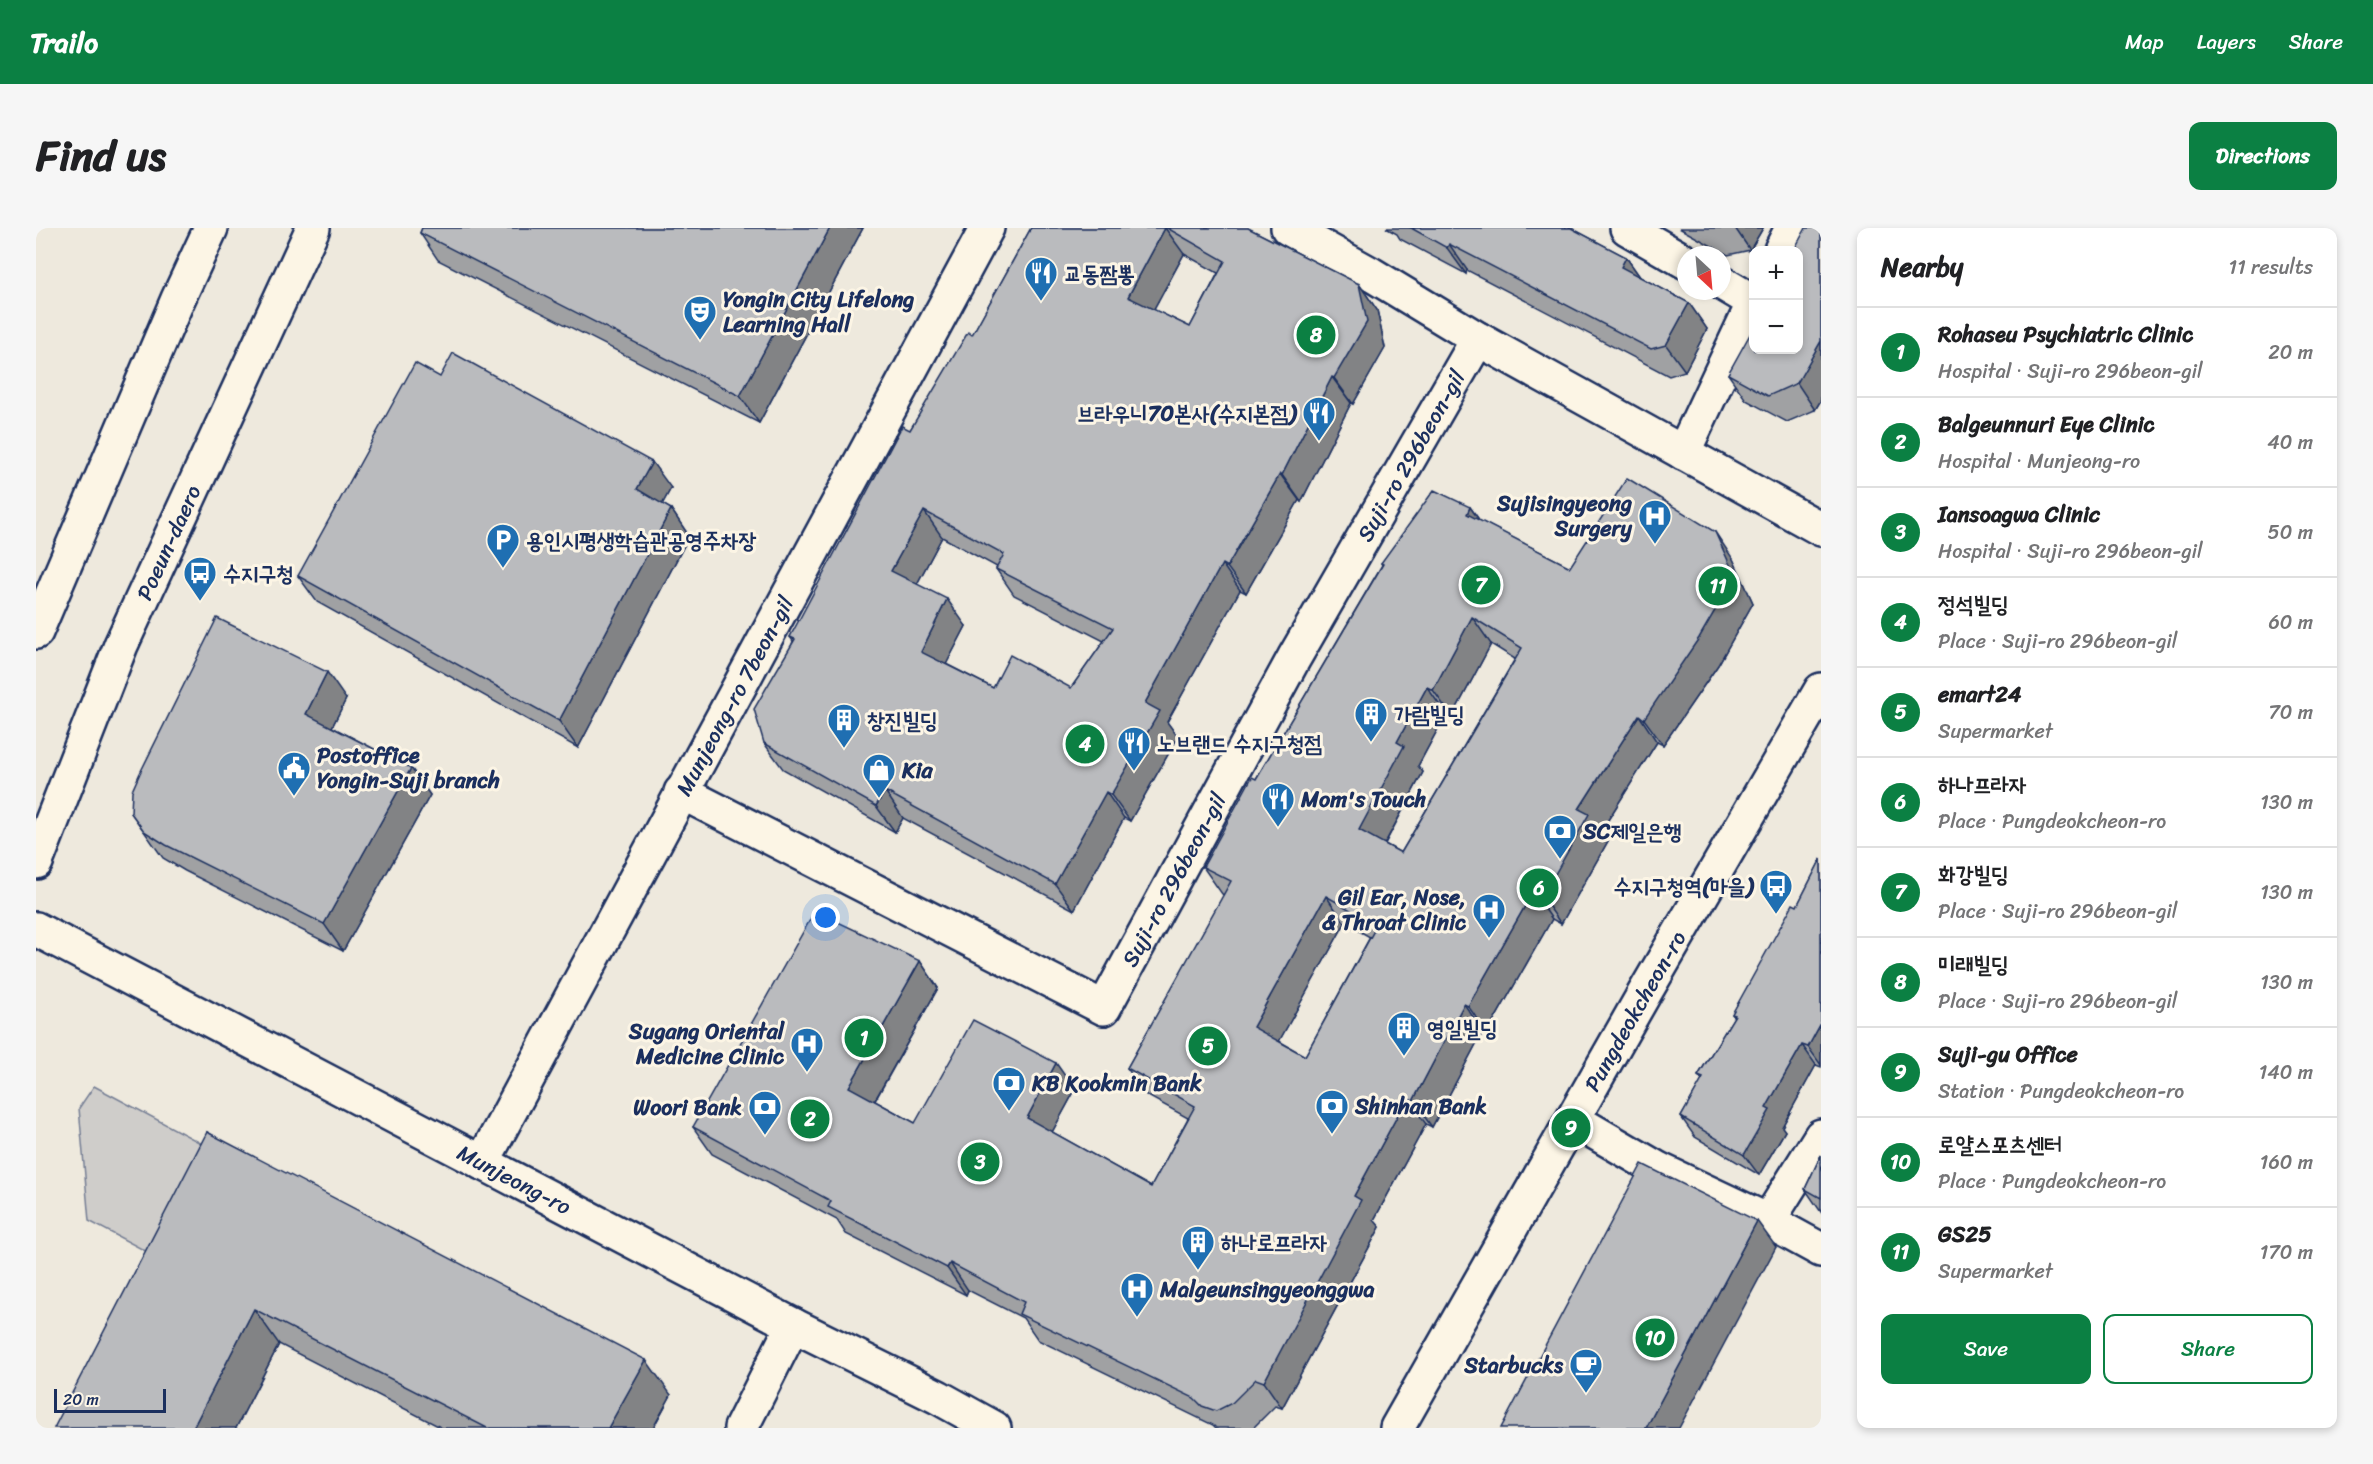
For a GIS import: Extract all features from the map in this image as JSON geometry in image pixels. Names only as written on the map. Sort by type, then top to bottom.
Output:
[{"type":"street","points":[[36,632],[173,310],[211,228]]},
{"type":"street","name":"Poeun-daero","points":[[36,862],[121,645],[313,228]]},
{"type":"street","name":"Munjeong-ro 7beon-gil","points":[[482,1163],[987,228]]},
{"type":"street","points":[[1288,228],[1371,274],[1478,339],[1821,529]]},
{"type":"street","points":[[1627,228],[1677,257]]},
{"type":"street","points":[[1782,246],[1792,228]]},
{"type":"street","points":[[1731,288],[1751,300]]},
{"type":"street","points":[[1683,453],[1749,313]]},
{"type":"street","name":"Suji-ro 296beon-gil","points":[[681,792],[1104,1008],[1294,658],[1478,339]]},
{"type":"street","name":"Pungdeokcheon-ro","points":[[1397,1428],[1650,984],[1821,690]]},
{"type":"street","name":"Munjeong-ro","points":[[36,929],[994,1428]]},
{"type":"street","points":[[1574,1120],[1658,1169],[1767,1221],[1821,1250]]},
{"type":"street","points":[[1767,1221],[1821,1136]]},
{"type":"street","points":[[741,1428],[794,1325]]},
{"type":"shaded area","points":[[94,1086],[225,1156],[168,1263],[89,1221],[79,1108]]},
{"type":"building","name":"Yongin City Lifelong Learning Hall","points":[[422,228],[830,228],[740,396],[420,233]]},
{"type":"building","points":[[1031,228],[1165,228],[1128,297],[1190,327],[1225,261],[1167,228],[1248,228],[1359,284],[1367,322],[1334,378],[1332,377],[1282,475],[1280,474],[1227,567],[1222,564],[1145,703],[1160,711],[1111,795],[1106,792],[1055,884],[885,791],[876,806],[764,743],[754,709],[795,639],[790,637],[902,426],[910,430],[968,332],[972,335]],"holes":[[[924,511],[1004,554],[996,569],[1113,628],[1071,688],[1010,655],[993,688],[921,652],[947,599],[891,571]]]},
{"type":"building","points":[[1411,228],[1571,228],[1626,257],[1621,267],[1677,297],[1677,300],[1689,303],[1666,345],[1651,349],[1449,244],[1447,248]]},
{"type":"building","points":[[1806,228],[1821,228],[1821,341],[1797,383],[1768,396],[1728,374],[1749,336],[1749,354],[1803,354],[1803,246],[1796,246]]},
{"type":"building","name":"용인시평생학습관공영주차장","points":[[453,353],[652,462],[637,489],[671,509],[559,721],[298,576],[415,363],[440,377]]},
{"type":"building","points":[[1627,478],[1715,532],[1735,576],[1699,638],[1644,719],[1639,715],[1579,809],[1589,814],[1542,897],[1533,892],[1468,1006],[1464,1004],[1413,1101],[1407,1098],[1354,1196],[1361,1200],[1264,1382],[1256,1379],[1232,1403],[1216,1411],[1202,1406],[1194,1398],[1019,1314],[1024,1302],[950,1263],[947,1268],[828,1207],[831,1201],[693,1127],[815,911],[920,961],[849,1087],[915,1123],[973,1020],[1056,1063],[1027,1118],[1151,1187],[1195,1106],[1127,1068],[1231,881],[1203,867],[1252,777],[1256,779],[1383,564],[1381,563],[1434,490],[1470,507],[1467,514],[1570,567]],"holes":[[[1472,617],[1522,648],[1401,853],[1359,830],[1404,746],[1397,742],[1427,687],[1433,690]],[[1326,896],[1377,925],[1305,1056],[1253,1027]]]},
{"type":"building","name":"Postoffice Yongin-Suji branch","points":[[217,618],[327,672],[306,714],[411,768],[324,924],[166,845],[144,831],[131,813],[132,791]]},
{"type":"building","points":[[1821,859],[1821,1023],[1808,1047],[1802,1045],[1766,1108],[1770,1110],[1744,1155],[1681,1117],[1703,1078],[1698,1076],[1735,1015],[1732,1014],[1793,904],[1797,906]]},
{"type":"building","points":[[207,1132],[646,1360],[608,1428],[487,1428],[254,1309],[193,1428],[54,1428]]},
{"type":"building","points":[[1821,1155],[1821,1198],[1805,1189]]},
{"type":"building","points":[[1642,1164],[1757,1221],[1646,1428],[1501,1428]]},
{"type":"place","name":"교동짬뽕","points":[[1041,302]]},
{"type":"place","name":"미래빌딩","points":[[1316,335]]},
{"type":"place","name":"Yongin City Lifelong Learning Hall","points":[[700,341]]},
{"type":"place","name":"브라우니70본사(수지본점)","points":[[1319,442]]},
{"type":"place","name":"Sujisingyeong Surgery","points":[[1655,545]]},
{"type":"place","name":"용인시평생학습관공영주차장","points":[[503,569]]},
{"type":"place","name":"화강빌딩","points":[[1481,585]]},
{"type":"place","name":"GS25","points":[[1718,586]]},
{"type":"place","name":"수지구청","points":[[200,602]]},
{"type":"place","name":"가람빌딩","points":[[1371,743]]},
{"type":"place","name":"정석빌딩","points":[[1085,744]]},
{"type":"place","name":"창진빌딩","points":[[844,749]]},
{"type":"place","name":"노브랜드 수지구청점","points":[[1134,772]]},
{"type":"place","name":"Postoffice Yongin-Suji branch","points":[[294,797]]},
{"type":"place","name":"Kia","points":[[879,799]]},
{"type":"place","name":"Mom's Touch","points":[[1278,828]]},
{"type":"place","name":"SC제일은행","points":[[1560,860]]},
{"type":"place","name":"하나프라자","points":[[1539,888]]},
{"type":"place","name":"수지구청역(마을)","points":[[1776,915]]},
{"type":"place","name":"Gil Ear, Nose, & Throat Clinic","points":[[1489,939]]},
{"type":"place","name":"Rohaseu Psychiatric Clinic","points":[[864,1038]]},
{"type":"place","name":"emart24","points":[[1208,1046]]},
{"type":"place","name":"영일빌딩","points":[[1404,1057]]},
{"type":"place","name":"Sugang Oriental Medicine Clinic","points":[[807,1073]]},
{"type":"place","name":"KB Kookmin Bank","points":[[1009,1112]]},
{"type":"place","name":"Balgeunnuri Eye Clinic","points":[[810,1119]]},
{"type":"place","name":"Suji-gu Office","points":[[1571,1128]]},
{"type":"place","name":"Shinhan Bank","points":[[1332,1135]]},
{"type":"place","name":"Woori Bank","points":[[765,1136]]},
{"type":"place","name":"Iansoagwa Clinic","points":[[980,1162]]},
{"type":"place","name":"하나로프라자","points":[[1198,1271]]},
{"type":"place","name":"Malgeunsingyeonggwa","points":[[1137,1318]]},
{"type":"place","name":"로얄스포츠센터","points":[[1655,1338]]},
{"type":"place","name":"Starbucks","points":[[1586,1394]]}]
